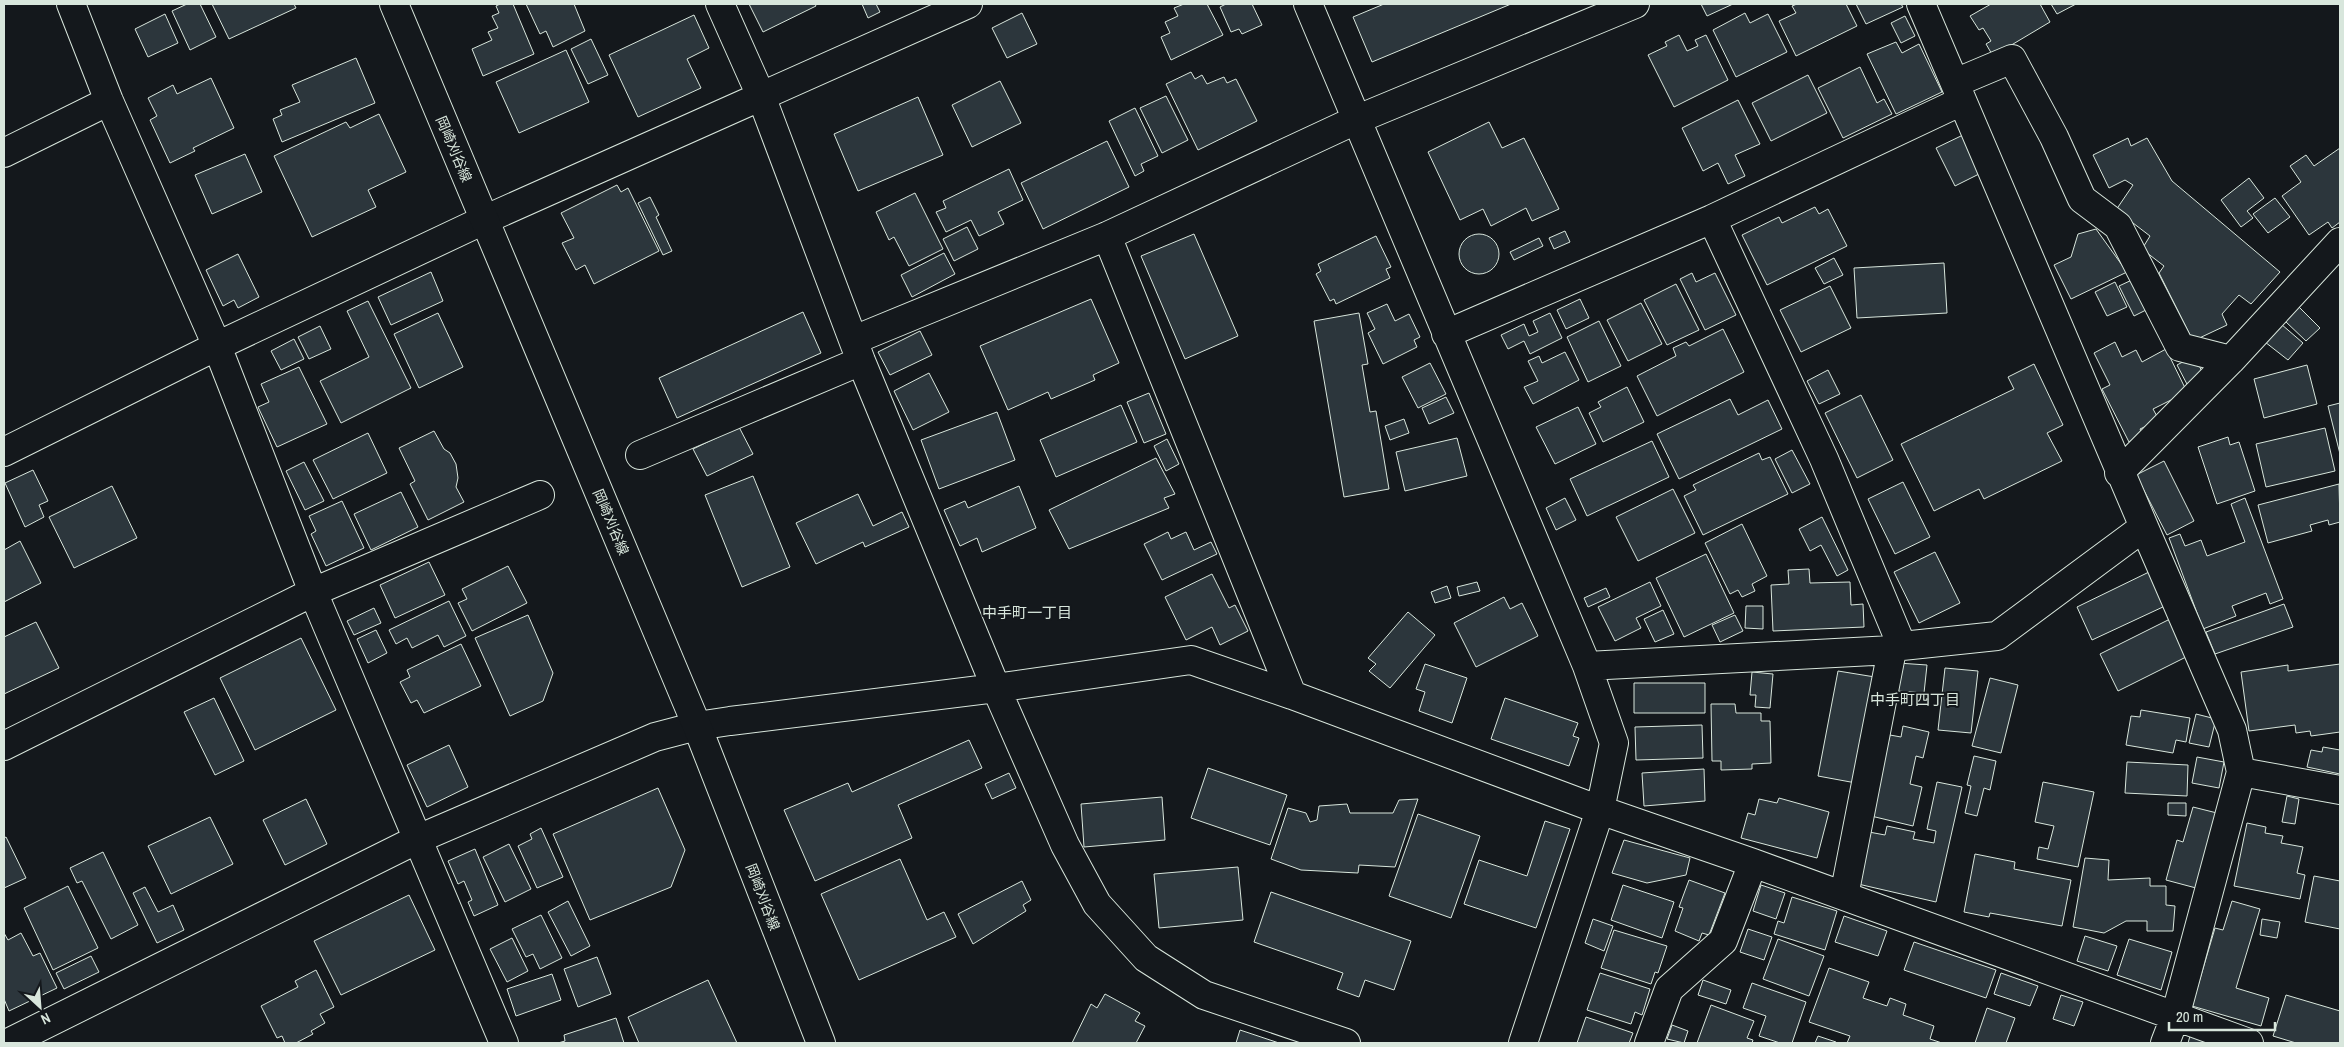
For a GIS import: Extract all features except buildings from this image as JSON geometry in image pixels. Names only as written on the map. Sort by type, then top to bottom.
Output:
[{"type":"street","points":[[71,4],[109,101],[217,346],[313,592],[504,1043]]},
{"type":"street","name":"岡崎刈谷線","points":[[394,4],[697,726],[821,1043]]},
{"type":"street","points":[[720,4],[761,96],[858,350],[996,688],[1065,845],[1097,904],[1146,958],[1204,995],[1346,1043]]},
{"type":"street","points":[[4,452],[217,346],[484,220],[968,4]]},
{"type":"street","points":[[1308,4],[1587,666],[1614,743],[1600,810],[1523,1043]]},
{"type":"street","points":[[640,455],[858,350],[1358,119],[1635,4]]},
{"type":"street","points":[[1921,4],[2119,472],[2232,730],[2241,772],[2175,1017],[2166,1043]]},
{"type":"street","points":[[1446,334],[1712,219],[1958,92],[2012,59],[2054,137],[2082,199],[2118,226],[2180,347],[2231,360]]},
{"type":"street","points":[[4,153],[109,101]]},
{"type":"street","points":[[1712,219],[1824,459],[1897,648],[1844,896]]},
{"type":"street","points":[[1107,236],[1292,696]]},
{"type":"street","points":[[2119,472],[2231,360],[2340,242]]},
{"type":"street","points":[[4,746],[313,592],[540,495]]},
{"type":"street","points":[[1587,666],[1897,648],[1997,636],[2144,527]]},
{"type":"street","points":[[8,1043],[418,839],[655,737],[697,726],[996,688],[1191,660],[1600,810],[1753,863],[2248,1043]]},
{"type":"street","points":[[2241,772],[2340,790]]},
{"type":"street","points":[[1649,1043],[1669,989],[1724,941],[1753,863]]},
{"type":"district","name":"中手町一丁目","points":[[1027,613]]},
{"type":"district","name":"中手町四丁目","points":[[1915,700]]}]
